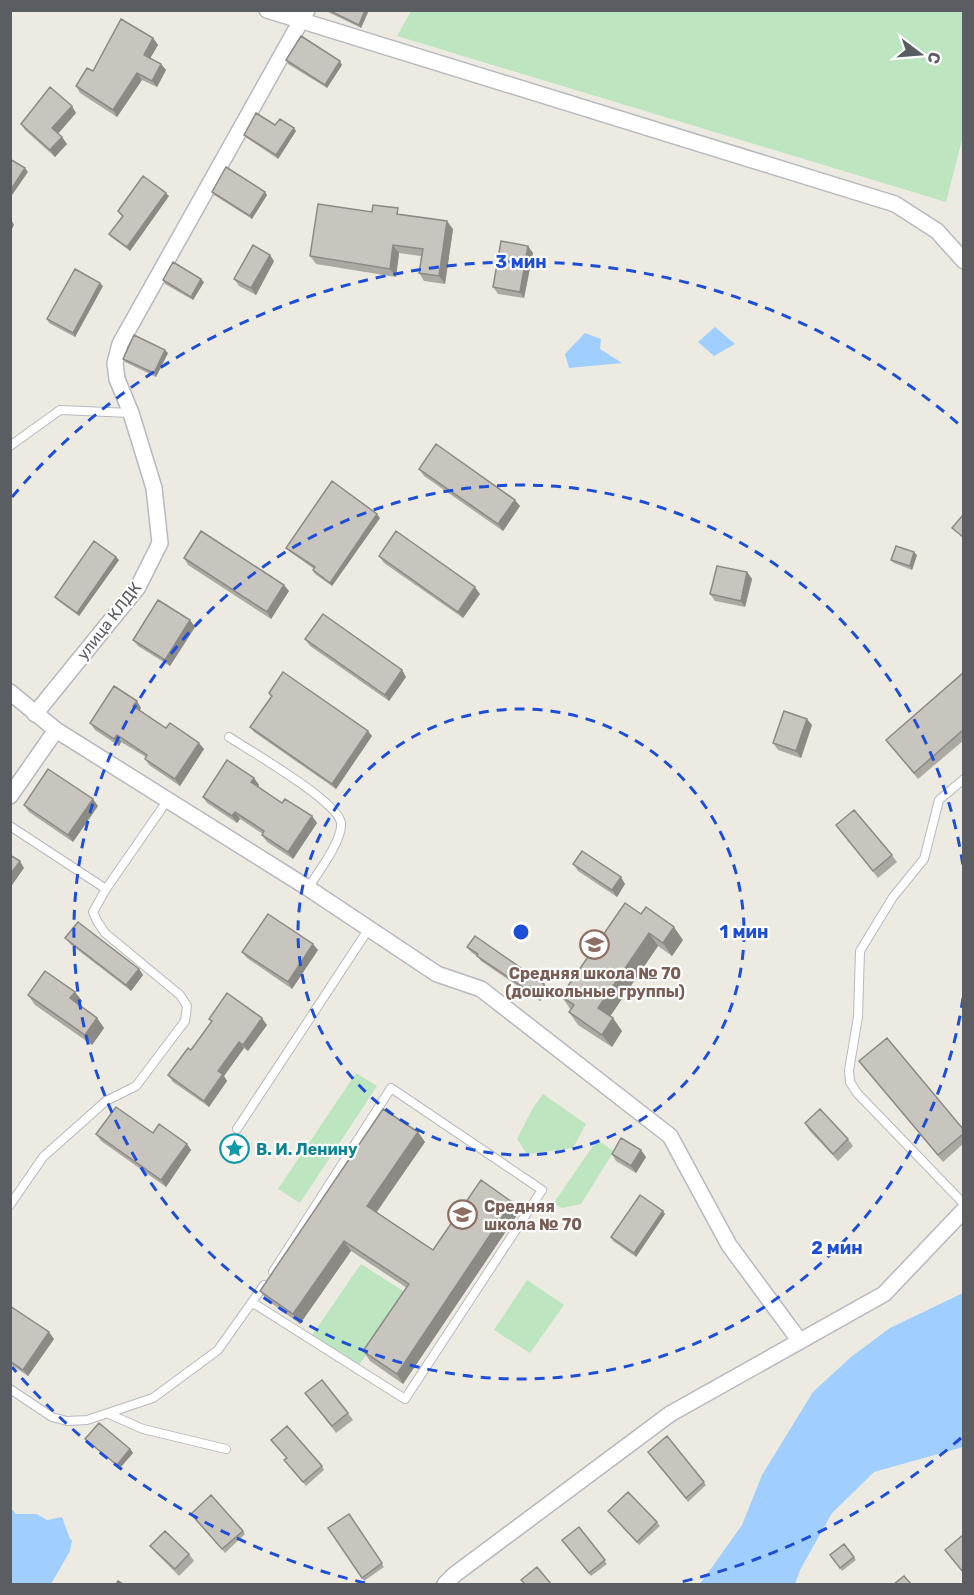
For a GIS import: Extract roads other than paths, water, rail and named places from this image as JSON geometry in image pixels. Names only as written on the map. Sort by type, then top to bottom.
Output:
[{"type":"street","points":[[267,10],[304,16],[895,204],[937,231],[963,261]]},
{"type":"street","name":"улица КЛДК","points":[[35,714],[138,586],[160,543],[154,488],[131,413],[117,379],[115,363],[120,344],[304,16]]},
{"type":"street","points":[[10,692],[56,730],[308,888],[437,975],[481,990],[670,1136],[729,1245],[799,1340]]},
{"type":"street","points":[[10,796],[56,730]]},
{"type":"street","points":[[445,1584],[670,1414],[766,1358],[884,1294],[963,1209]]},
{"type":"lane","points":[[10,446],[60,411],[131,413]]},
{"type":"lane","points":[[229,737],[320,796],[338,816],[341,823],[340,834],[308,888]]},
{"type":"lane","points":[[963,779],[939,800],[924,859],[893,897],[860,951],[858,1017],[849,1070],[850,1082],[857,1093],[963,1204]]},
{"type":"lane","points":[[10,1205],[43,1156],[106,1101],[136,1086],[185,1021],[187,1006],[180,995],[105,933],[93,912],[106,889],[167,801]]},
{"type":"lane","points":[[10,826],[106,889]]},
{"type":"lane","points":[[237,1129],[368,930]]},
{"type":"lane","points":[[10,1389],[52,1417],[67,1421],[87,1420],[153,1398],[218,1350],[253,1303],[391,1088],[542,1190],[405,1399],[253,1303]]},
{"type":"lane","points":[[109,1414],[143,1429],[226,1449]]},
{"type":"water","points":[[715,327],[735,344],[714,356],[698,342]]},
{"type":"water","points":[[585,333],[601,339],[600,349],[622,363],[569,368],[565,354]]},
{"type":"water","points":[[963,1293],[963,1447],[874,1472],[832,1513],[800,1570],[795,1584],[700,1584],[742,1525],[762,1475],[813,1392],[851,1357],[890,1328]]},
{"type":"water","points":[[10,1507],[16,1514],[37,1514],[47,1520],[62,1517],[72,1540],[70,1551],[51,1584],[11,1584]]},
{"type":"place","name":"Средняя школа № 70 (дошкольные группы)","points":[[595,945]]},
{"type":"place","name":"В. И. Ленину","points":[[235,1149]]},
{"type":"place","name":"Средняя школа № 70","points":[[463,1215]]}]
